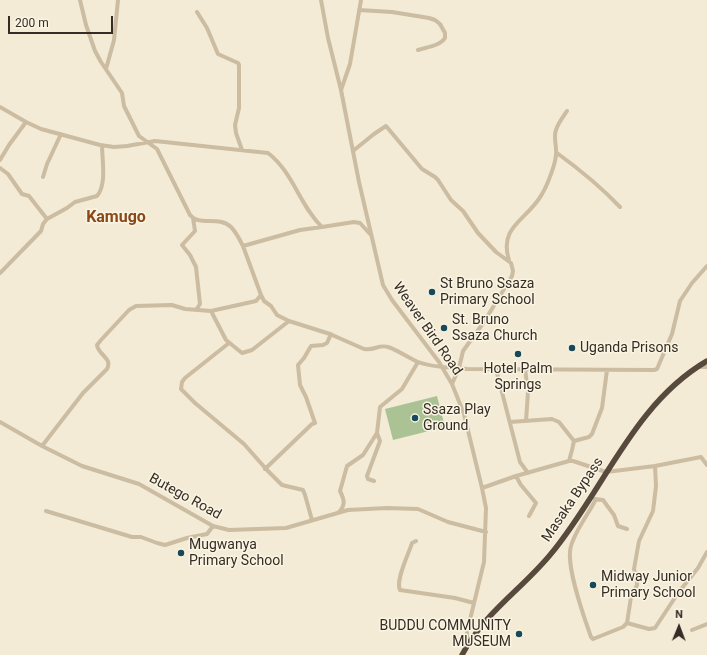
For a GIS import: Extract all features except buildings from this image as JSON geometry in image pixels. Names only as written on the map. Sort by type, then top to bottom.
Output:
[{"type":"highway","name":"Masaka Bypass","points":[[462,655],[478,628],[550,555],[594,499],[606,472],[663,396],[696,367],[707,361]]},
{"type":"street","points":[[80,0],[86,25],[95,51],[122,93],[124,106],[136,132],[156,149],[193,218],[195,231],[182,245],[196,264],[200,304],[205,311]]},
{"type":"street","points":[[106,69],[114,40],[118,0]]},
{"type":"street","name":"Weaver Bird Road","points":[[321,0],[380,277],[385,289],[442,367],[452,384],[464,414],[486,503],[486,532],[483,567],[467,632],[466,646]]},
{"type":"street","points":[[341,90],[350,64],[361,0]]},
{"type":"street","points":[[359,10],[392,12],[435,20],[443,28],[445,38],[439,44],[418,50]]},
{"type":"street","points":[[197,12],[207,28],[218,54],[238,63],[239,65],[238,108],[235,124],[236,133],[242,150]]},
{"type":"street","points":[[0,107],[26,122],[51,132],[102,145],[114,147],[127,146],[155,140],[268,153],[284,170],[310,214],[322,227]]},
{"type":"street","points":[[452,384],[459,368],[463,351],[484,322],[512,276],[512,267],[506,246],[509,233],[533,207],[543,193],[556,153],[555,132],[567,111]]},
{"type":"street","points":[[0,160],[26,122]]},
{"type":"street","points":[[353,151],[386,126],[422,170],[438,180],[451,200],[463,211],[478,233],[496,252],[510,261]]},
{"type":"street","points":[[43,177],[47,164],[61,134]]},
{"type":"street","points":[[0,273],[41,231],[43,224],[47,219],[67,208],[71,204],[97,196],[100,193],[103,183],[102,145]]},
{"type":"street","points":[[556,153],[578,169],[620,208]]},
{"type":"street","points":[[0,168],[8,174],[22,194],[29,196],[47,219]]},
{"type":"street","points":[[193,218],[198,221],[218,220],[231,227],[243,246],[264,301],[271,306],[277,315],[289,321],[330,334],[370,350],[379,346],[387,346],[418,362],[467,370],[657,369],[672,334],[680,301],[692,283],[707,266]]},
{"type":"street","points":[[243,246],[300,230],[354,222],[360,223],[372,236]]},
{"type":"street","points":[[256,301],[261,295]]},
{"type":"street","points":[[42,446],[83,392],[107,369],[109,365],[108,361],[98,351],[97,345],[129,310],[136,306],[162,304],[185,309],[211,311],[256,301],[264,301]]},
{"type":"street","points":[[196,310],[200,304]]},
{"type":"street","points":[[211,311],[229,343],[242,353],[246,353],[270,337],[289,321]]},
{"type":"street","points":[[265,469],[312,424],[315,423],[300,385],[298,365],[311,346],[323,345],[327,343],[330,334]]},
{"type":"street","points":[[229,343],[185,378],[182,382],[181,389],[244,444],[265,469],[282,485],[303,490],[312,520]]},
{"type":"street","points":[[374,481],[367,476],[380,441],[377,433],[381,405],[402,389],[409,380],[418,362]]},
{"type":"street","points":[[696,367],[707,367]]},
{"type":"street","points":[[496,369],[520,462],[528,473]]},
{"type":"street","points":[[526,369],[528,392],[526,422]]},
{"type":"street","points":[[574,441],[589,437],[592,434],[602,408],[607,370]]},
{"type":"street","points":[[510,422],[556,420],[574,441]]},
{"type":"street","name":"Butego Road","points":[[0,422],[42,446],[89,469],[144,486],[213,526],[229,530],[286,528],[348,510],[387,508],[418,509],[448,522],[486,532]]},
{"type":"street","points":[[339,512],[343,508],[344,501],[340,492],[347,466],[363,455],[377,433]]},
{"type":"street","points":[[569,461],[574,441]]},
{"type":"street","points":[[482,488],[516,476],[569,461],[606,472],[655,466],[701,457],[707,465]]},
{"type":"street","points":[[627,529],[619,527],[614,514],[603,500],[594,499],[571,545],[570,551],[573,575],[582,609],[592,638],[602,637],[623,627],[627,623],[631,597],[637,586],[634,569],[639,541],[653,511],[656,486],[655,466]]},
{"type":"street","points":[[516,476],[521,485],[536,503],[529,516]]},
{"type":"street","points":[[46,511],[132,537],[141,537],[165,545],[203,535],[213,526]]},
{"type":"street","points":[[416,541],[412,543],[400,574],[398,584],[400,590],[455,598],[474,603]]},
{"type":"street","points":[[627,623],[649,629],[655,628],[678,593],[698,568],[707,552]]},
{"type":"street","points":[[692,630],[707,624]]},
{"type":"green space","name":"Ssaza Play Ground","points":[[437,396],[445,427],[393,440],[385,409]]},
{"type":"place","name":"St Bruno Ssaza Primary School","points":[[432,292]]},
{"type":"place","name":"St. Bruno Ssaza Church","points":[[444,328]]},
{"type":"place","name":"Uganda Prisons","points":[[572,348]]},
{"type":"place","name":"Hotel Palm Springs","points":[[518,354]]},
{"type":"place","name":"Ssaza Play Ground","points":[[415,418]]},
{"type":"place","name":"Mugwanya Primary School","points":[[181,553]]},
{"type":"place","name":"Midway Junior Primary School","points":[[593,585]]},
{"type":"place","name":"BUDDU COMMUNITY MUSEUM","points":[[519,634]]},
{"type":"district","name":"Kamugo","points":[[116,218]]}]
